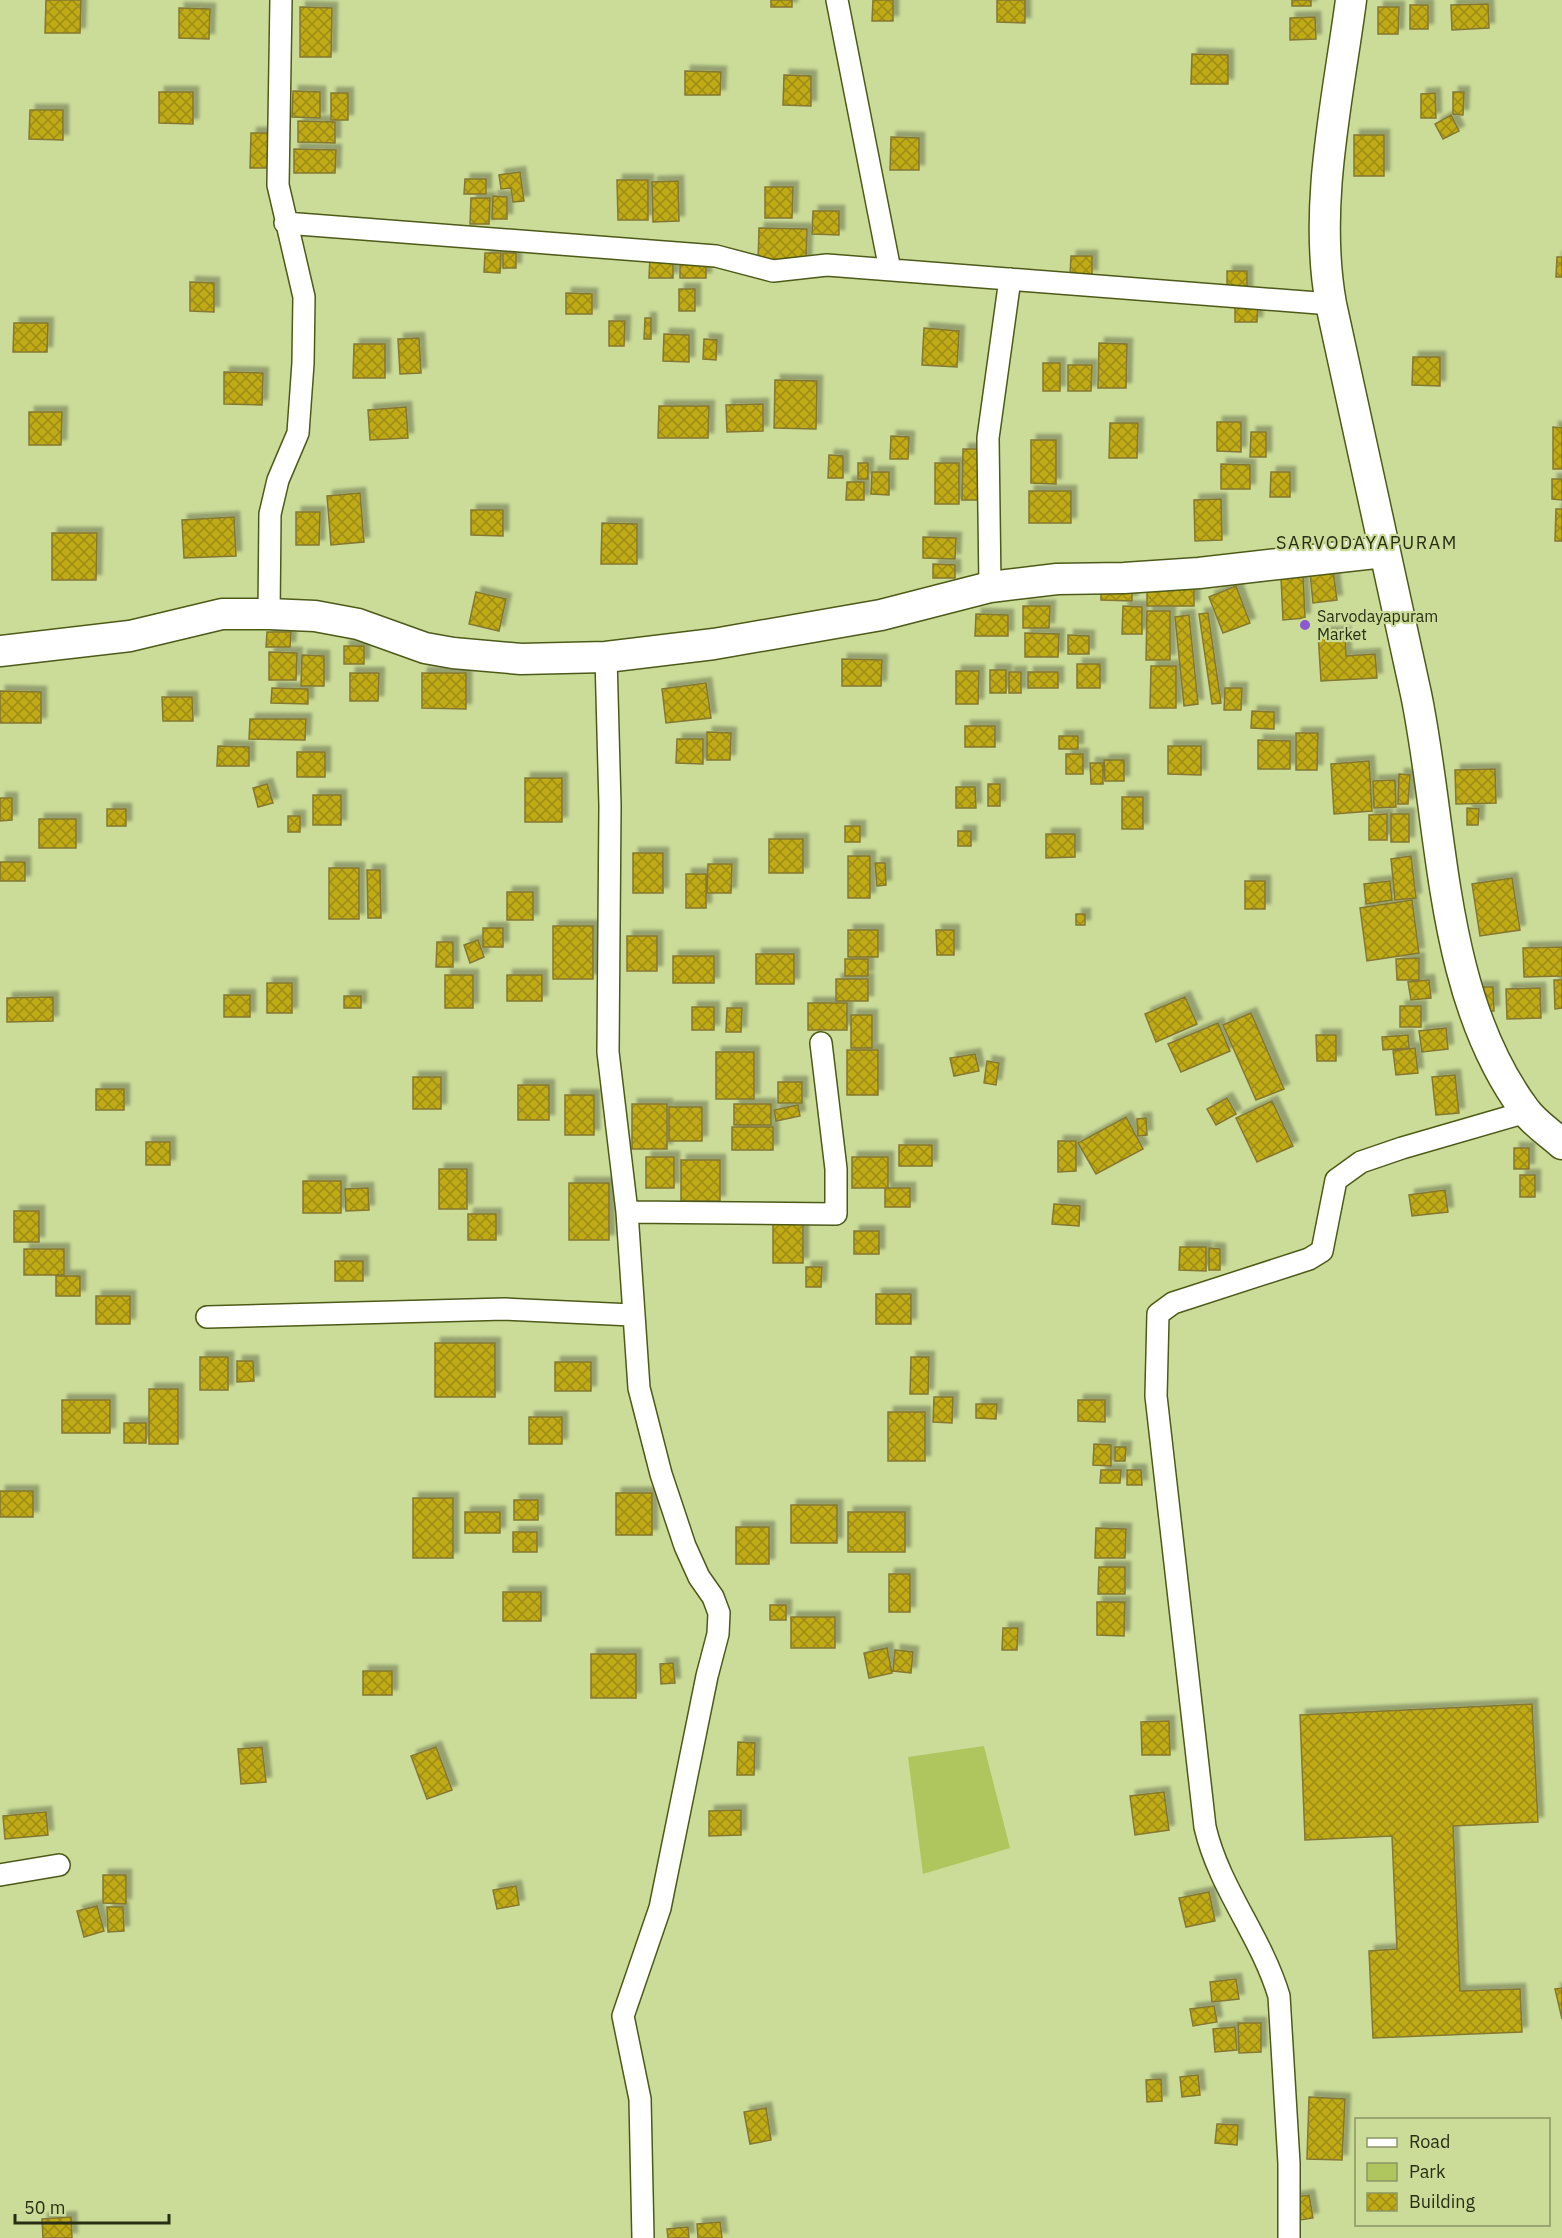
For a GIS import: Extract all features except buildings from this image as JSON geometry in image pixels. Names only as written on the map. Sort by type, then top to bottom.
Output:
[{"type":"street","points":[[269,614],[270,514],[278,480],[298,433],[302,404],[304,297],[278,185],[281,0]]},
{"type":"street","points":[[837,0],[890,270]]},
{"type":"street","points":[[1352,0],[1330,154],[1325,273],[1416,696],[1453,925],[1472,1007],[1496,1063],[1526,1112],[1562,1144]]},
{"type":"street","points":[[285,223],[716,256],[773,271],[827,265],[1331,304]]},
{"type":"street","points":[[990,587],[988,438],[1010,279]]},
{"type":"street","points":[[0,651],[130,636],[222,614],[269,614],[315,616],[358,624],[425,648],[453,653],[521,659],[606,657],[714,644],[881,615],[990,587],[1057,579],[1124,578],[1199,573],[1384,552]]},
{"type":"street","points":[[606,657],[610,806],[608,1052],[627,1212],[632,1315],[639,1388],[661,1474],[685,1546],[699,1577],[713,1597],[719,1613],[718,1634],[707,1676],[660,1908],[623,2016],[640,2099],[643,2238]]},
{"type":"street","points":[[627,1212],[836,1214],[836,1169],[821,1043]]},
{"type":"street","points":[[1289,2238],[1289,2163],[1279,1996],[1271,1970],[1216,1867],[1205,1827],[1156,1396],[1158,1314],[1173,1303],[1309,1258],[1322,1251],[1335,1180],[1361,1162],[1526,1112]]},
{"type":"street","points":[[207,1317],[505,1309],[632,1315]]},
{"type":"street","points":[[0,1875],[59,1865]]},
{"type":"green space","points":[[984,1746],[1010,1848],[923,1874],[908,1757]]},
{"type":"place","name":"Sarvodayapuram Market","points":[[1305,625]]},
{"type":"district","name":"SARVODAYAPURAM","points":[[1367,542]]}]
